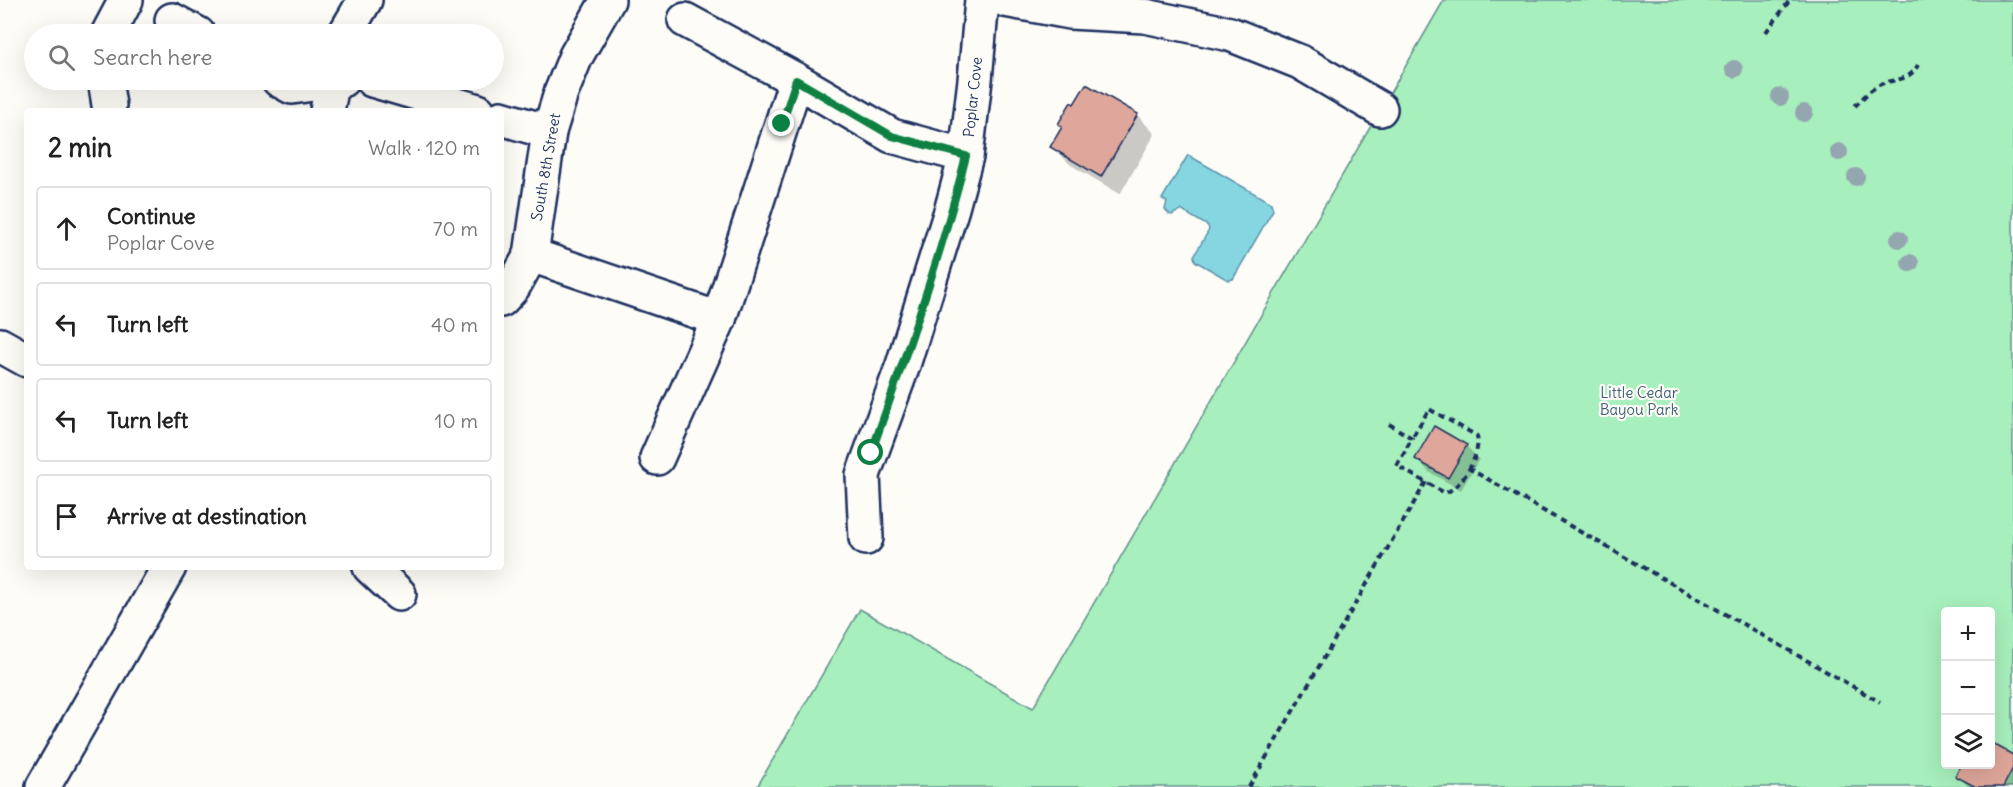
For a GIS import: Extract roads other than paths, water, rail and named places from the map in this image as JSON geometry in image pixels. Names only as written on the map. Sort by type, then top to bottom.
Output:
[{"type":"street","points":[[113,24],[126,0]]},
{"type":"street","points":[[351,24],[365,0]]},
{"type":"street","name":"South 8th Street","points":[[504,297],[513,287],[531,255],[549,132],[561,93],[576,56],[608,0]]},
{"type":"street","name":"Poplar Cove","points":[[866,538],[863,475],[903,365],[966,156],[982,0]]},
{"type":"street","points":[[1005,0],[1070,12],[1146,8],[1230,34],[1300,62],[1380,109]]},
{"type":"street","points":[[685,20],[796,80],[892,136],[966,156]]},
{"type":"street","points":[[657,458],[719,319],[796,80]]},
{"type":"street","points":[[406,90],[468,108]]},
{"type":"street","points":[[504,119],[549,132]]},
{"type":"street","points":[[531,255],[719,319]]},
{"type":"street","points":[[0,345],[24,358]]},
{"type":"street","points":[[43,787],[167,570]]},
{"type":"street","points":[[373,570],[399,594]]},
{"type":"water","points":[[1188,155],[1271,203],[1273,210],[1233,279],[1228,280],[1195,261],[1194,256],[1209,230],[1208,226],[1181,210],[1172,215],[1165,209],[1167,202],[1162,199]]},
{"type":"park label","name":"Little Cedar Bayou Park","points":[[1639,402]]}]
